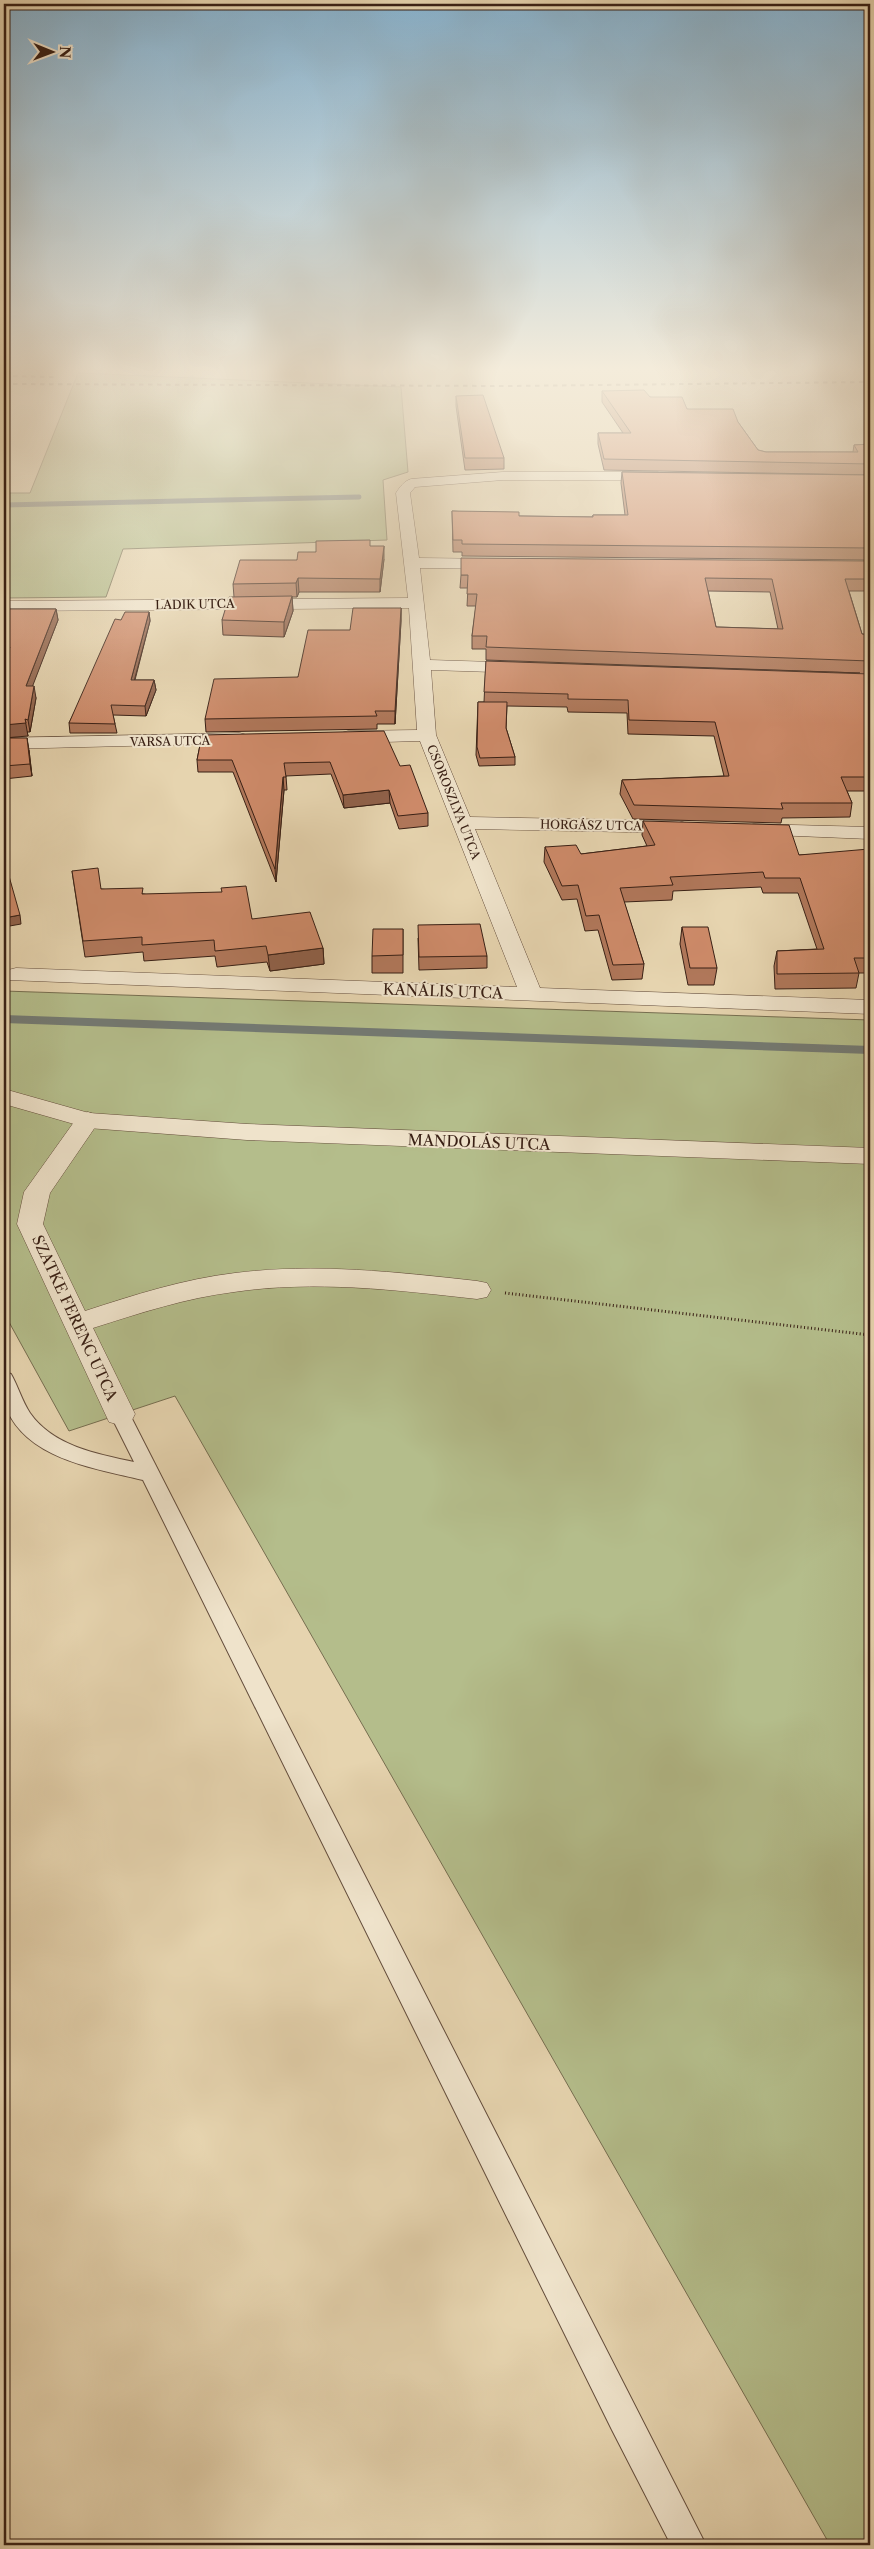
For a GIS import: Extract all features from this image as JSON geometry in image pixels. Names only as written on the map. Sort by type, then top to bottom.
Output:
[{"type":"street","name":"CSOROSZLYA UTCA","points":[[409,486],[403,493],[417,603],[427,735],[532,995]]},
{"type":"street","points":[[412,563],[512,564]]},
{"type":"street","name":"LADIK UTCA","points":[[4,606],[417,603]]},
{"type":"street","points":[[422,664],[541,669]]},
{"type":"street","points":[[328,737],[427,735]]},
{"type":"street","name":"VARSA UTCA","points":[[4,744],[260,739]]},
{"type":"street","name":"HORGÁSZ UTCA","points":[[462,823],[697,828]]},
{"type":"street","points":[[735,829],[870,833]]},
{"type":"street","name":"KANÁLIS UTCA","points":[[16,975],[870,1007]]},
{"type":"street","name":"MANDOLÁS UTCA","points":[[4,1096],[88,1120],[247,1132],[870,1156]]},
{"type":"street","name":"SZATKE FERENC UTCA","points":[[88,1120],[37,1192],[30,1224],[120,1414]]},
{"type":"street","points":[[77,1323],[162,1297],[234,1282],[294,1277],[394,1281],[477,1290]]},
{"type":"lane","points":[[4,1379],[18,1408],[31,1428],[53,1445],[152,1475]]},
{"type":"lane","points":[[120,1414],[619,2410],[689,2545]]},
{"type":"path","points":[[477,1290],[870,1335]]},
{"type":"green space","points":[[33,486],[383,486],[387,540],[123,549],[106,597],[4,598],[4,493],[30,493]]},
{"type":"green space","points":[[4,991],[870,1020],[870,2545],[830,2545],[175,1396],[69,1431],[4,1313]]},
{"type":"building","points":[[624,486],[870,486],[870,548],[462,544],[462,540],[453,540],[452,511],[519,512],[519,516],[593,517],[593,515],[628,515]]},
{"type":"building","points":[[370,540],[370,546],[384,546],[380,579],[298,578],[296,583],[233,584],[240,560],[297,560],[298,552],[316,552],[316,541]]},
{"type":"building","points":[[461,558],[870,561],[870,579],[845,579],[862,634],[870,635],[870,661],[486,647],[487,636],[472,636],[477,594],[467,594],[468,575],[461,575]],"holes":[[[705,578],[772,579],[783,629],[716,627]]]},
{"type":"building","points":[[292,596],[284,622],[222,620],[229,597]]},
{"type":"building","points":[[353,608],[401,608],[395,711],[375,711],[377,716],[205,719],[214,679],[298,677],[308,630],[350,630]]},
{"type":"building","points":[[4,609],[56,609],[26,686],[34,686],[28,720],[25,719],[26,723],[4,725],[4,663],[10,647],[4,647]]},
{"type":"building","points":[[125,612],[149,612],[131,680],[154,680],[145,706],[111,705],[115,724],[69,723],[115,619],[121,620]]},
{"type":"building","points":[[486,661],[870,674],[870,777],[841,777],[852,803],[781,803],[783,809],[634,805],[622,780],[729,776],[715,722],[629,720],[628,700],[568,699],[568,694],[484,692]]},
{"type":"building","points":[[478,702],[507,702],[506,728],[515,757],[480,758],[477,747]]},
{"type":"building","points":[[384,731],[400,766],[410,765],[428,813],[398,816],[389,790],[343,795],[330,762],[284,763],[286,777],[283,777],[275,869],[232,760],[197,760],[202,735]]},
{"type":"building","points":[[4,738],[27,738],[30,764],[4,766]]},
{"type":"building","points":[[643,821],[789,825],[799,855],[869,849],[870,958],[854,958],[859,973],[777,974],[777,951],[824,949],[800,878],[765,878],[763,872],[670,877],[673,885],[620,888],[644,964],[613,965],[599,915],[586,916],[578,885],[562,886],[545,847],[576,845],[581,854],[655,845]]},
{"type":"building","points":[[4,862],[20,915],[4,918]]},
{"type":"building","points":[[98,868],[101,889],[143,888],[142,894],[222,892],[221,888],[246,886],[252,919],[310,912],[323,948],[268,955],[266,946],[215,951],[214,940],[142,945],[142,937],[83,941],[72,871]]},
{"type":"building","points":[[480,924],[487,956],[419,957],[418,925]]},
{"type":"building","points":[[682,927],[708,927],[717,968],[690,968]]},
{"type":"building","points":[[373,929],[403,929],[403,955],[372,956]]},
{"type":"waterway","points":[[4,505],[359,497]]},
{"type":"waterway","points":[[4,1019],[870,1050]]}]
